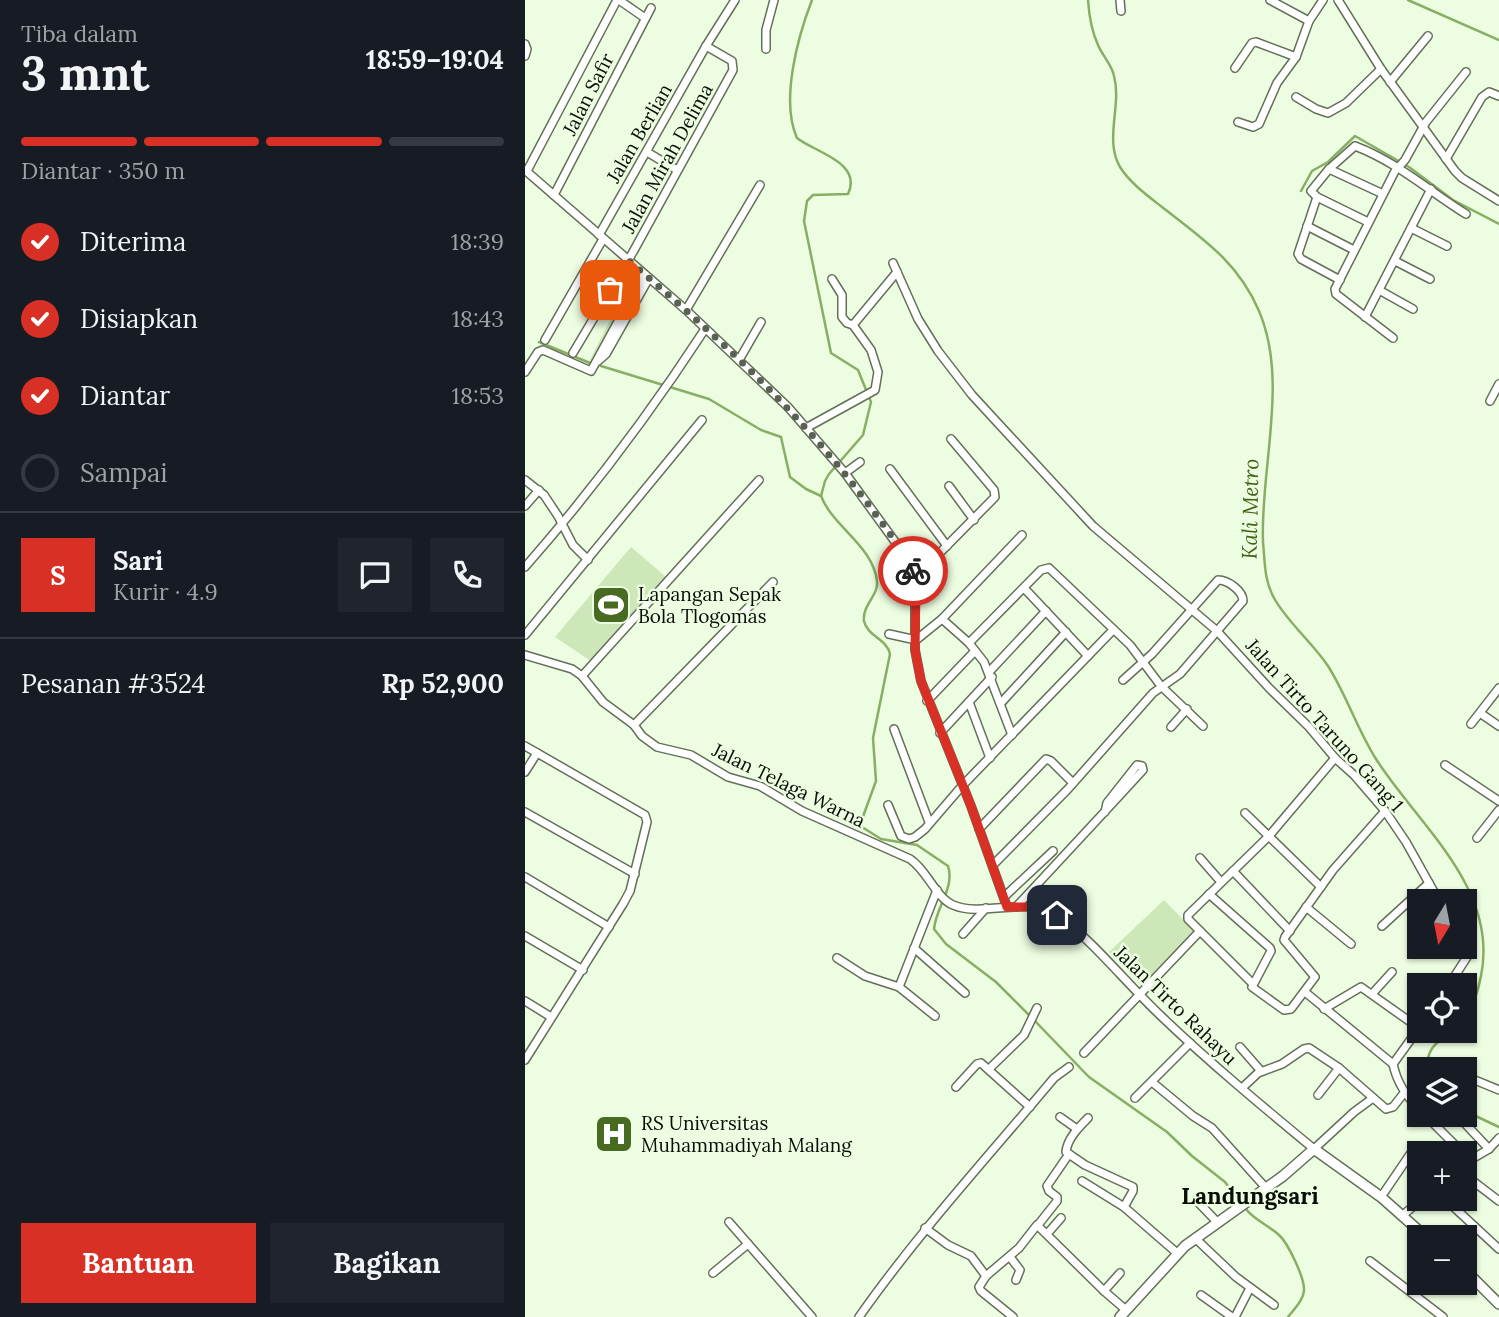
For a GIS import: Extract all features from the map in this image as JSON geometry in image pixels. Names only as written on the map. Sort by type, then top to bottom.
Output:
[{"type":"street","points":[[645,18],[618,0],[526,170],[739,360],[833,458],[896,543],[915,578],[918,668],[927,701],[1004,897],[1012,907],[1105,812],[1143,770],[1142,766],[1137,765],[1107,803],[1105,812]]},
{"type":"street","points":[[724,0],[734,2]]},
{"type":"street","points":[[766,49],[774,0]]},
{"type":"street","points":[[1119,0],[1121,11]]},
{"type":"street","points":[[1272,0],[1309,21]]},
{"type":"street","points":[[1238,122],[1253,127],[1259,124],[1277,83],[1296,57],[1309,21],[1323,0]]},
{"type":"street","points":[[1338,0],[1381,69],[1446,159],[1462,178],[1499,201]]},
{"type":"street","name":"Jalan Berlian","points":[[545,340],[706,46],[734,2]]},
{"type":"street","name":"Jalan Safir","points":[[554,195],[651,8]]},
{"type":"street","points":[[1390,82],[1428,36]]},
{"type":"street","points":[[1235,68],[1252,43],[1260,43],[1296,57]]},
{"type":"street","points":[[525,44],[526,55]]},
{"type":"street","name":"Jalan Mirah Delima","points":[[573,353],[628,260],[733,70],[732,61],[706,46]]},
{"type":"street","points":[[1296,97],[1328,113],[1346,103],[1381,69]]},
{"type":"street","points":[[1393,338],[1336,294],[1354,250],[1383,194],[1424,126],[1466,72]]},
{"type":"street","points":[[1446,159],[1482,97],[1489,92],[1499,96]]},
{"type":"street","points":[[1368,222],[1311,193],[1312,188],[1329,169],[1355,146],[1402,164],[1431,189],[1467,214]]},
{"type":"street","points":[[647,152],[677,170]]},
{"type":"street","points":[[1329,169],[1383,194]]},
{"type":"street","points":[[686,310],[760,185]]},
{"type":"street","points":[[1365,317],[1431,189]]},
{"type":"street","points":[[1317,197],[1299,256],[1340,280]]},
{"type":"street","points":[[1307,226],[1354,250]]},
{"type":"street","points":[[1411,228],[1447,246]]},
{"type":"street","points":[[1395,261],[1430,279]]},
{"type":"street","name":"Jalan Tirto Taruno Gang 1","points":[[894,263],[923,327],[972,394],[1093,526],[1217,631],[1354,775],[1385,811],[1418,860],[1432,889]]},
{"type":"street","points":[[853,325],[897,272]]},
{"type":"street","points":[[525,372],[538,352],[543,350],[591,371],[606,354],[647,276]]},
{"type":"street","points":[[806,428],[875,390],[878,372],[875,360],[853,325],[842,317],[842,295],[832,279]]},
{"type":"street","points":[[1379,290],[1413,309]]},
{"type":"street","points":[[739,360],[761,322]]},
{"type":"street","points":[[525,567],[562,525],[669,385],[705,329]]},
{"type":"street","points":[[1490,401],[1499,384]]},
{"type":"street","points":[[525,635],[702,420]]},
{"type":"street","points":[[915,578],[974,520],[993,499],[995,493],[951,439]]},
{"type":"street","points":[[843,470],[860,462]]},
{"type":"street","points":[[890,469],[947,546]]},
{"type":"street","points":[[525,480],[539,490],[573,545],[588,560]]},
{"type":"street","points":[[582,676],[759,480]]},
{"type":"street","points":[[949,486],[974,520]]},
{"type":"street","points":[[525,506],[539,490]]},
{"type":"street","points":[[916,640],[942,619],[1022,534]]},
{"type":"street","points":[[969,643],[1041,570],[1049,568],[1143,660],[1161,686],[1203,726]]},
{"type":"street","points":[[993,865],[1073,783],[1131,716],[1161,686],[1180,674],[1243,601],[1241,593],[1223,580],[1218,580],[1152,654],[1123,680]]},
{"type":"street","points":[[634,725],[773,582]]},
{"type":"street","points":[[1024,588],[1088,656]]},
{"type":"street","points":[[940,733],[1046,611]]},
{"type":"street","points":[[942,619],[969,643],[991,674],[1013,735]]},
{"type":"street","points":[[887,805],[898,832],[904,839],[915,837],[1112,630]]},
{"type":"street","points":[[1000,703],[1066,632]]},
{"type":"street","points":[[889,634],[916,640]]},
{"type":"street","points":[[927,701],[975,650]]},
{"type":"street","name":"Jalan Telaga Warna","points":[[525,655],[565,666],[582,676],[603,702],[634,725],[642,736],[657,747],[691,755],[728,777],[761,786],[802,811],[910,859],[948,902],[957,907],[1012,907]]},
{"type":"street","points":[[1471,724],[1499,688]]},
{"type":"street","points":[[969,702],[990,758]]},
{"type":"street","points":[[1171,727],[1187,709]]},
{"type":"street","points":[[1480,713],[1499,726]]},
{"type":"street","points":[[894,729],[929,822]]},
{"type":"street","points":[[525,746],[645,814],[647,822],[630,891],[525,1060]]},
{"type":"street","points":[[525,772],[537,753]]},
{"type":"street","points":[[1335,758],[1269,836],[1187,918],[1253,984],[1252,987],[1256,991],[1285,1010],[1291,1009],[1315,977],[1284,940],[1321,887],[1385,811]]},
{"type":"street","points":[[979,829],[1046,759],[1073,783]]},
{"type":"street","points":[[1445,765],[1499,801]]},
{"type":"street","points":[[1477,838],[1499,810]]},
{"type":"street","points":[[525,812],[635,874]]},
{"type":"street","points":[[1245,813],[1321,887]]},
{"type":"street","points":[[1004,897],[1053,851]]},
{"type":"street","points":[[1200,858],[1221,882]]},
{"type":"street","points":[[1233,871],[1290,931]]},
{"type":"street","points":[[525,877],[610,927]]},
{"type":"street","points":[[1382,926],[1429,883]]},
{"type":"street","points":[[899,987],[938,891]]},
{"type":"street","points":[[1209,894],[1270,948],[1271,951],[1253,984]]},
{"type":"street","name":"Jalan Tirto Rahayu","points":[[1012,907],[1038,907],[1057,915],[1097,950],[1190,1043],[1314,1149]]},
{"type":"street","points":[[1306,907],[1351,944]]},
{"type":"street","points":[[963,934],[986,908]]},
{"type":"street","points":[[1084,1053],[1201,931]]},
{"type":"street","points":[[525,936],[583,970]]},
{"type":"street","points":[[914,948],[965,993]]},
{"type":"street","points":[[837,958],[865,976],[899,987],[935,1016]]},
{"type":"street","points":[[1372,994],[1392,972]]},
{"type":"street","points":[[1325,1009],[1359,987],[1407,1019]]},
{"type":"street","points":[[1305,992],[1393,1064],[1395,1076],[1407,1096]]},
{"type":"street","points":[[525,1001],[551,1017]]},
{"type":"street","points":[[989,1069],[1024,1035],[1036,1011]]},
{"type":"street","points":[[1135,1098],[1190,1043]]},
{"type":"street","points":[[1393,1064],[1408,1043]]},
{"type":"street","points":[[1240,1047],[1261,1071]]},
{"type":"street","points":[[1242,1088],[1261,1071],[1282,1064],[1309,1048],[1339,1068],[1388,1109],[1404,1093]]},
{"type":"street","points":[[955,1087],[978,1063],[989,1069],[1030,1107]]},
{"type":"street","points":[[859,1317],[925,1228],[1054,1079],[1069,1067]]},
{"type":"street","points":[[1318,1095],[1339,1068]]},
{"type":"street","points":[[1477,1081],[1499,1090]]},
{"type":"street","points":[[1152,1082],[1212,1128],[1266,1188]]},
{"type":"street","points":[[1038,1225],[1104,1290],[1123,1313],[1177,1253],[1266,1188],[1314,1149],[1353,1112],[1373,1098]]},
{"type":"street","points":[[1060,1117],[1077,1129]]},
{"type":"street","points":[[1087,1118],[1065,1149],[1085,1165],[1133,1187],[1124,1206]]},
{"type":"street","points":[[1436,1127],[1449,1141]]},
{"type":"street","points":[[1468,1127],[1489,1149]]},
{"type":"street","points":[[1477,1154],[1489,1149],[1499,1138]]},
{"type":"street","points":[[1314,1149],[1381,1197],[1413,1225]]},
{"type":"street","points":[[1013,1317],[980,1290],[980,1286],[986,1276],[1010,1257],[1057,1201],[1057,1197],[1047,1186],[1069,1154]]},
{"type":"street","points":[[1381,1197],[1407,1159]]},
{"type":"street","points":[[1082,1181],[1124,1206],[1177,1253]]},
{"type":"street","points":[[1477,1184],[1497,1199]]},
{"type":"street","points":[[1195,1200],[1218,1223]]},
{"type":"street","points":[[1403,1215],[1408,1211]]},
{"type":"street","points":[[1458,1211],[1499,1249]]},
{"type":"street","points":[[1047,1234],[1061,1218]]},
{"type":"street","points":[[729,1222],[812,1317]]},
{"type":"street","points":[[925,1228],[948,1245],[971,1256],[986,1276]]},
{"type":"street","points":[[1195,1238],[1250,1288],[1274,1305]]},
{"type":"street","points":[[713,1273],[748,1244]]},
{"type":"street","points":[[1010,1257],[1020,1270],[1016,1280]]},
{"type":"street","points":[[1370,1261],[1443,1317]]},
{"type":"street","points":[[1104,1290],[1121,1273]]},
{"type":"street","points":[[1477,1282],[1499,1304]]},
{"type":"street","points":[[1201,1295],[1234,1317],[1250,1288]]},
{"type":"green space","points":[[638,273],[638,281],[591,363],[589,362],[609,322]]},
{"type":"green space","name":"Lapangan Sepak Bola Tlogomas","points":[[631,547],[666,577],[591,661],[555,637]]},
{"type":"green space","points":[[1164,900],[1195,932],[1142,986],[1109,952]]},
{"type":"waterway","points":[[812,0],[801,32],[793,69],[790,106],[792,123],[797,138],[835,159],[849,174],[851,183],[848,194],[813,195],[807,201],[804,221],[831,353],[858,370],[871,402],[863,435],[829,474],[821,496],[834,517],[861,547],[874,569],[877,586],[865,610],[864,621],[890,654],[873,738],[876,781],[861,822],[862,827],[881,839],[917,845],[948,866],[949,882],[934,929],[946,944],[996,982],[1030,1016]]},
{"type":"waterway","name":"Kali Metro","points":[[1088,0],[1094,35],[1114,76],[1116,99],[1113,145],[1120,167],[1139,189],[1191,229],[1230,265],[1241,278],[1259,311],[1268,338],[1273,395],[1263,514],[1268,584],[1280,607],[1328,666],[1376,759],[1451,859],[1467,886],[1478,914],[1483,944],[1481,976],[1477,990]]},
{"type":"waterway","points":[[1408,0],[1499,40]]},
{"type":"waterway","points":[[1301,191],[1312,171],[1328,162],[1355,136],[1409,167],[1453,200],[1499,224]]},
{"type":"waterway","points":[[539,342],[590,363]]},
{"type":"waterway","points":[[601,366],[709,399],[761,430],[781,437],[790,477],[821,496]]},
{"type":"waterway","points":[[1034,1020],[1089,1077],[1167,1132],[1225,1182],[1241,1203]]},
{"type":"waterway","name":"Kali Metro","points":[[1428,1057],[1437,1043]]},
{"type":"waterway","name":"Kali Metro","points":[[1477,1117],[1499,1127]]},
{"type":"waterway","points":[[1245,1208],[1283,1239],[1298,1269],[1304,1293],[1288,1317]]},
{"type":"way so far","points":[[610,290],[628,260],[686,310],[788,407],[833,458],[896,543],[913,571]]},
{"type":"place","name":"Lapangan Sepak Bola Tlogomas","points":[[611,605]]},
{"type":"place","name":"RS Universitas Muhammadiyah Malang","points":[[614,1134]]},
{"type":"district","name":"Landungsari","points":[[1250,1195]]},
{"type":"route","points":[[913,571],[916,588],[915,650],[921,681],[971,806],[1007,907],[1038,907],[1057,915]]}]
